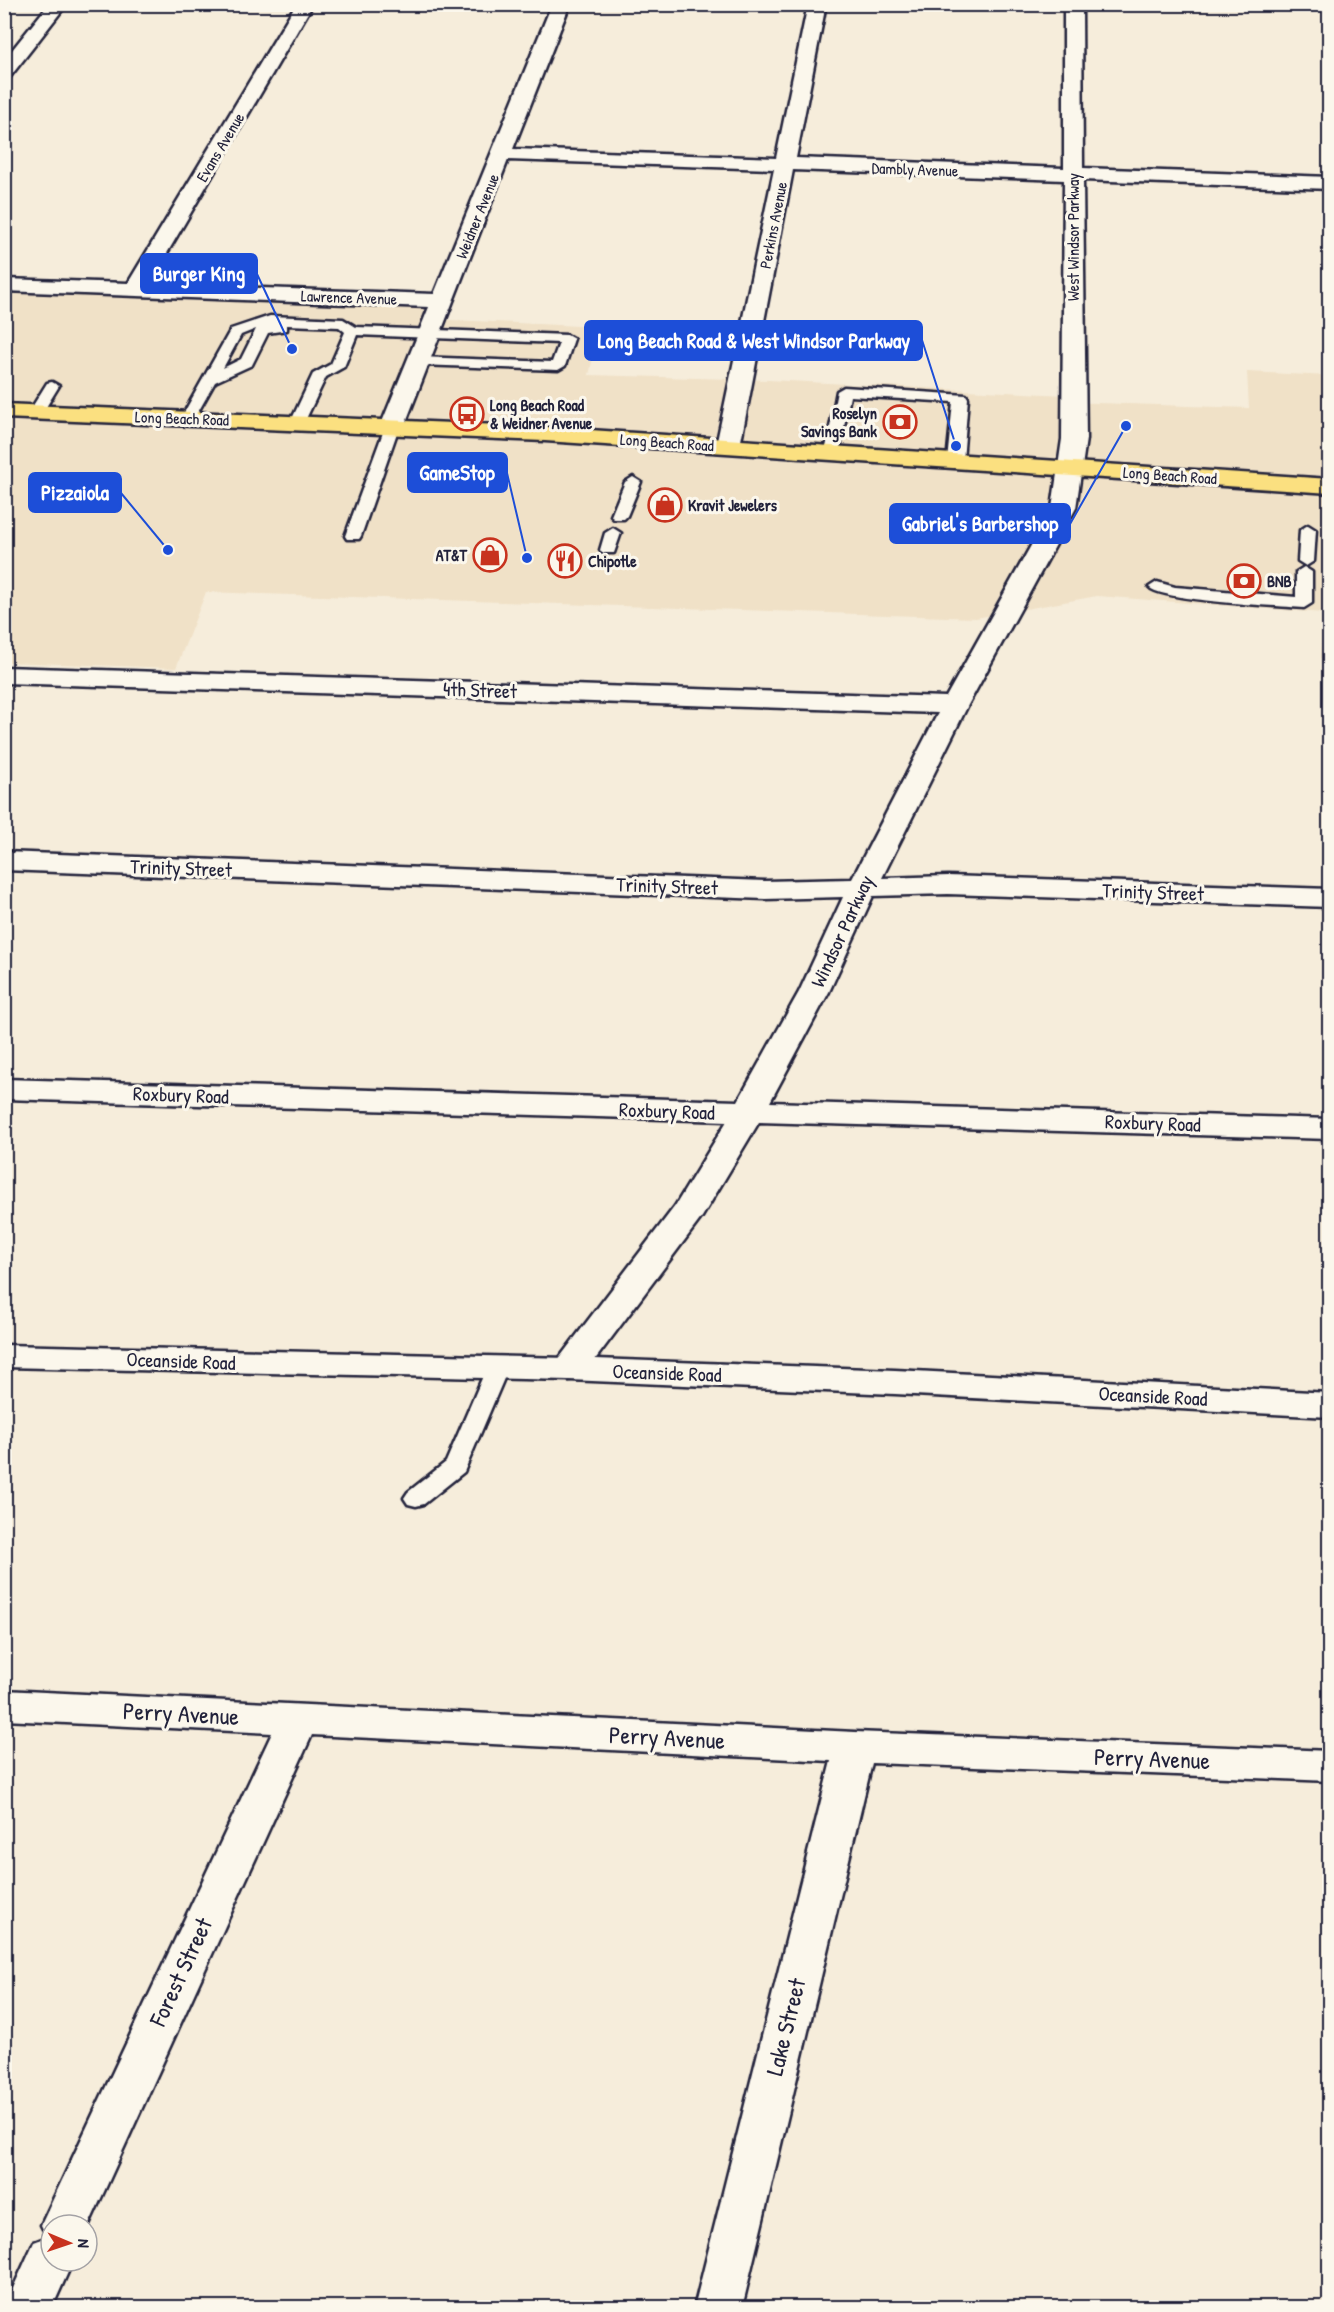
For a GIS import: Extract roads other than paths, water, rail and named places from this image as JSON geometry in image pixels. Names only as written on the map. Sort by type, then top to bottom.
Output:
[{"type":"main road","name":"Long Beach Road","points":[[4,411],[392,427],[728,446],[1329,486]]},
{"type":"street","points":[[4,73],[59,4]]},
{"type":"street","name":"Evans Avenue","points":[[135,289],[305,4]]},
{"type":"street","name":"Weidner Avenue","points":[[392,427],[561,4]]},
{"type":"street","name":"Perkins Avenue","points":[[728,446],[817,4]]},
{"type":"street","name":"West Windsor Parkway","points":[[1070,469],[1074,439],[1073,4]]},
{"type":"street","name":"Dambly Avenue","points":[[501,154],[1329,183]]},
{"type":"street","name":"Lawrence Avenue","points":[[4,285],[443,301]]},
{"type":"street","name":"Windsor Parkway","points":[[569,1369],[690,1209],[748,1113],[814,992],[862,888],[955,705],[1064,508],[1070,469]]},
{"type":"street","name":"4th Street","points":[[4,675],[955,705]]},
{"type":"street","name":"Trinity Street","points":[[4,861],[765,890],[948,885],[1329,898]]},
{"type":"street","name":"Roxbury Road","points":[[4,1089],[1329,1129]]},
{"type":"street","name":"Oceanside Road","points":[[4,1356],[569,1369],[895,1382],[1329,1405]]},
{"type":"street","name":"Perry Avenue","points":[[4,1705],[855,1747],[1329,1766]]},
{"type":"street","name":"Forest Street","points":[[71,2213],[298,1720]]},
{"type":"street","name":"Lake Street","points":[[718,2307],[855,1747]]},
{"type":"street","points":[[27,2307],[43,2273]]},
{"type":"lane","points":[[188,418],[236,332],[270,320],[343,323],[350,337],[337,368],[320,374],[297,423]]},
{"type":"lane","points":[[211,379],[247,362],[262,330],[269,328],[331,328],[350,337],[429,334],[567,339],[558,366],[418,361]]},
{"type":"lane","points":[[36,412],[52,386]]},
{"type":"lane","points":[[832,453],[844,391],[961,398],[955,461]]},
{"type":"lane","points":[[353,536],[392,427]]},
{"type":"lane","points":[[619,516],[633,482]]},
{"type":"lane","points":[[1157,587],[1173,592],[1304,603],[1308,530]]},
{"type":"lane","points":[[608,550],[614,532]]},
{"type":"lane","points":[[416,1498],[456,1466],[497,1369]]},
{"type":"place","name":"Burger King","points":[[292,349]]},
{"type":"place","name":"Long Beach Road & Weidner Avenue","points":[[467,414]]},
{"type":"place","name":"Roselyn Savings Bank","points":[[900,422]]},
{"type":"place","name":"Gabriel's Barbershop","points":[[1126,426]]},
{"type":"place","name":"Long Beach Road & West Windsor Parkway","points":[[956,446]]},
{"type":"place","name":"Kravit Jewelers","points":[[665,505]]},
{"type":"place","name":"Pizzaiola","points":[[168,550]]},
{"type":"place","name":"AT&T","points":[[490,555]]},
{"type":"place","name":"GameStop","points":[[527,558]]},
{"type":"place","name":"Chipotle","points":[[565,561]]},
{"type":"place","name":"BNB","points":[[1244,581]]}]
